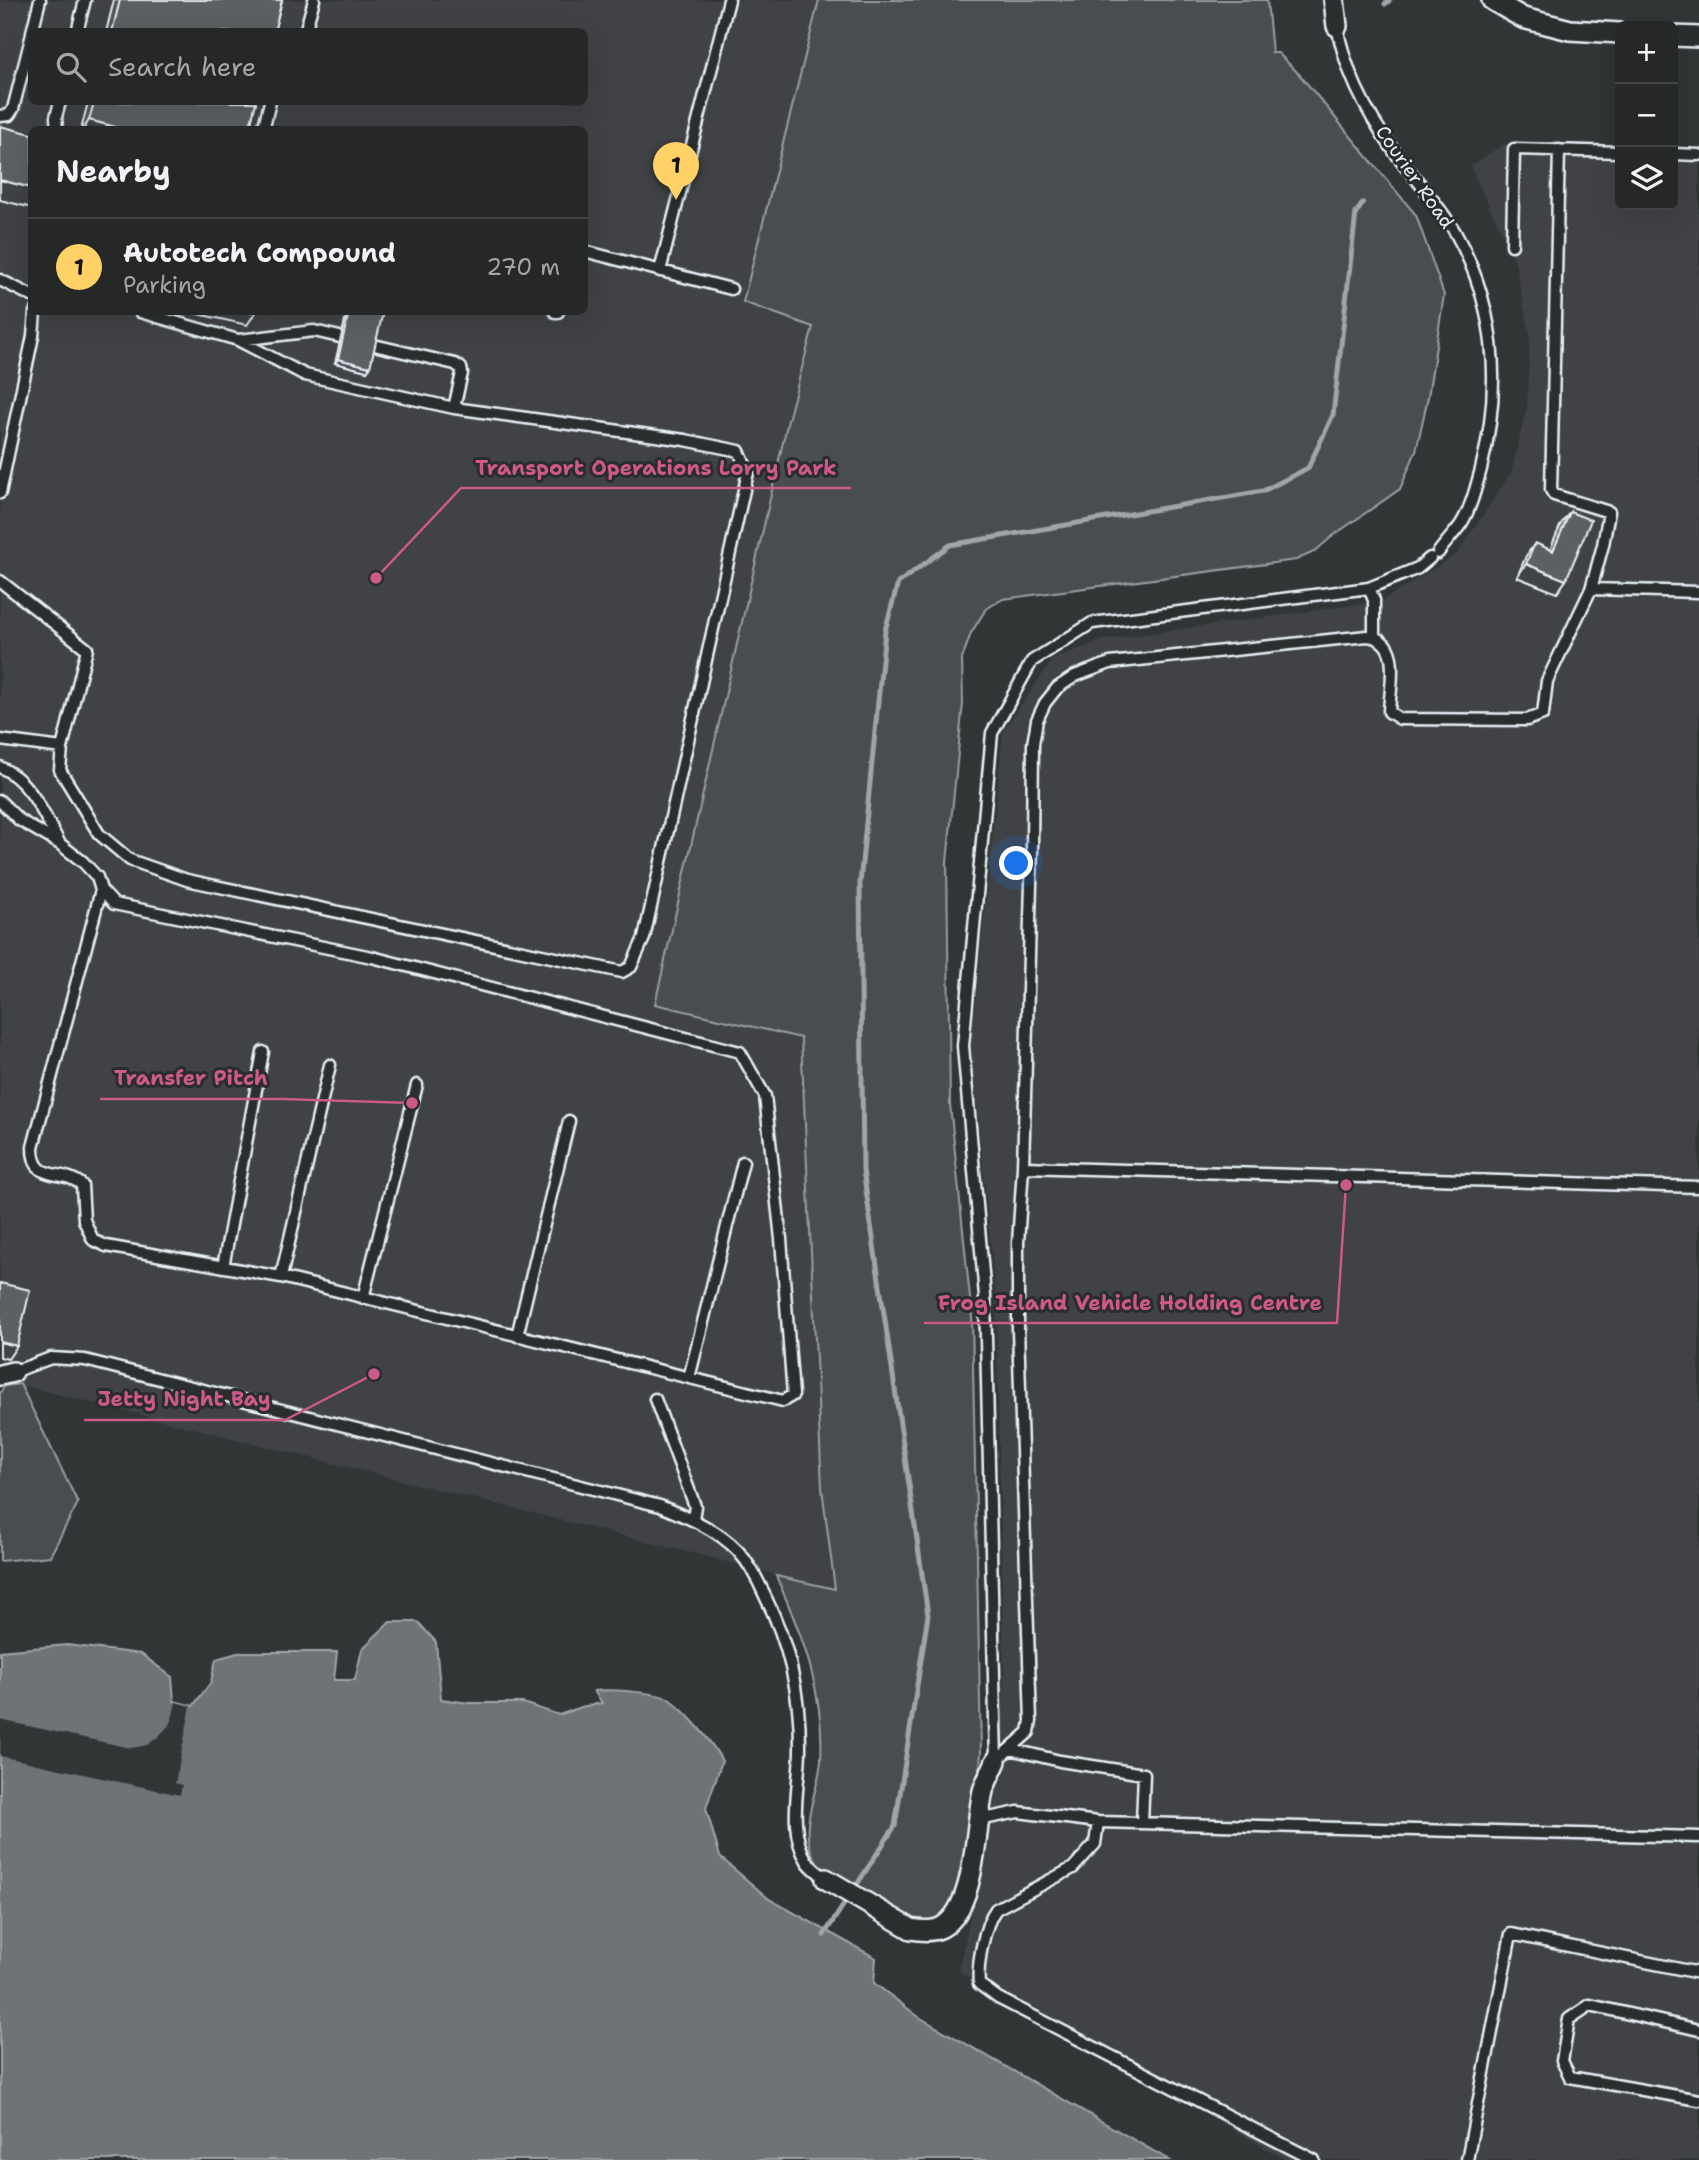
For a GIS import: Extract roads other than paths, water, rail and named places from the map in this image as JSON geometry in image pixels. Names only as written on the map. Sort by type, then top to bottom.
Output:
[{"type":"street","name":"Courier Road","points":[[1334,0],[1337,26]]},
{"type":"street","points":[[1492,0],[1523,18],[1570,30],[1615,33]]},
{"type":"street","points":[[1678,36],[1699,37]]},
{"type":"street","points":[[826,1879],[911,1929],[925,1931],[941,1928],[953,1919],[962,1901],[970,1874],[984,1788],[1003,1755]]},
{"type":"lane","points":[[33,28],[40,0]]},
{"type":"lane","points":[[79,28],[85,0]]},
{"type":"lane","points":[[307,28],[314,0]]},
{"type":"lane","points":[[660,271],[729,0]]},
{"type":"lane","name":"Courier Road","points":[[1337,26],[1349,68],[1367,108],[1394,150],[1455,232],[1477,282],[1490,331],[1494,380],[1490,433],[1476,487],[1462,523],[1434,556],[1418,568],[1369,588]]},
{"type":"lane","points":[[0,116],[9,115],[13,108],[28,49]]},
{"type":"lane","points":[[57,126],[59,105]]},
{"type":"lane","points":[[264,126],[269,105]]},
{"type":"lane","points":[[1512,245],[1514,149],[1615,152]]},
{"type":"lane","points":[[1003,1755],[1029,1732],[1031,1721],[1018,1329],[1018,1243],[1023,1167],[1033,744],[1037,720],[1045,703],[1057,688],[1075,676],[1110,663],[1374,636],[1389,646],[1392,657],[1389,712],[1393,716],[1400,719],[1527,720],[1543,715],[1547,681],[1591,589],[1609,512],[1554,495],[1551,490],[1559,150]]},
{"type":"lane","points":[[1678,154],[1699,155]]},
{"type":"lane","points":[[588,252],[731,289]]},
{"type":"lane","points":[[0,280],[28,294]]},
{"type":"lane","points":[[0,493],[33,336],[35,315]]},
{"type":"lane","points":[[0,581],[87,649],[62,748],[60,770],[99,834],[130,860],[187,880],[338,914],[622,972],[631,967],[644,938],[748,472],[739,450],[673,438],[454,408],[305,375],[238,340],[150,315]]},
{"type":"lane","points":[[238,340],[314,331],[456,364],[462,373],[454,408]]},
{"type":"lane","points":[[1003,1755],[985,1296],[963,1046],[992,733],[1032,661],[1092,623],[1369,588],[1374,600],[1374,636]]},
{"type":"lane","points":[[1591,589],[1699,592]]},
{"type":"lane","points":[[0,740],[62,748]]},
{"type":"lane","points":[[0,767],[14,774],[24,784],[61,844]]},
{"type":"lane","points":[[0,801],[19,820],[61,844],[83,862],[96,877],[101,890],[114,904],[372,957],[740,1052],[765,1096],[781,1239],[793,1395],[783,1401],[281,1277],[106,1246],[93,1240],[84,1220],[82,1185],[75,1178],[42,1172],[33,1157],[33,1147],[101,890]]},
{"type":"lane","points":[[223,1267],[263,1052]]},
{"type":"lane","points":[[281,1277],[330,1065]]},
{"type":"lane","points":[[363,1298],[417,1085]]},
{"type":"lane","points":[[517,1336],[569,1121]]},
{"type":"lane","points":[[690,1378],[743,1162]]},
{"type":"lane","points":[[1023,1167],[1699,1187]]},
{"type":"lane","points":[[7,1373],[51,1358],[85,1360],[660,1506],[693,1519],[718,1534],[738,1551],[749,1566],[788,1649],[799,1704],[799,1836],[807,1862],[826,1879]]},
{"type":"lane","points":[[655,1399],[695,1506],[693,1519]]},
{"type":"lane","points":[[1003,1755],[1144,1774],[1142,1822]]},
{"type":"lane","points":[[979,1820],[1018,1812],[1098,1822],[1699,1838]]},
{"type":"lane","points":[[1098,1822],[1095,1844],[1073,1868],[996,1909],[990,1917],[978,1972],[979,1984],[998,1998],[1314,2160]]},
{"type":"lane","points":[[1466,2160],[1511,1934],[1699,1973]]},
{"type":"lane","points":[[1699,2030],[1590,2005],[1569,2019],[1562,2061],[1570,2077],[1699,2100]]},
{"type":"waterway","points":[[1385,4],[1390,0]]},
{"type":"waterway","points":[[824,1935],[895,1826],[928,1615],[863,1170],[860,883],[885,631],[898,583],[950,545],[1263,491],[1308,468],[1333,415],[1356,213],[1363,203]]},
{"type":"place","name":"Autotech Compound","points":[[676,200]]},
{"type":"place","name":"Transport Operations Lorry Park","points":[[376,578]]},
{"type":"place","name":"Transfer Pitch","points":[[412,1103]]},
{"type":"place","name":"Frog Island Vehicle Holding Centre","points":[[1346,1185]]},
{"type":"place","name":"Jetty Night Bay","points":[[374,1374]]}]
